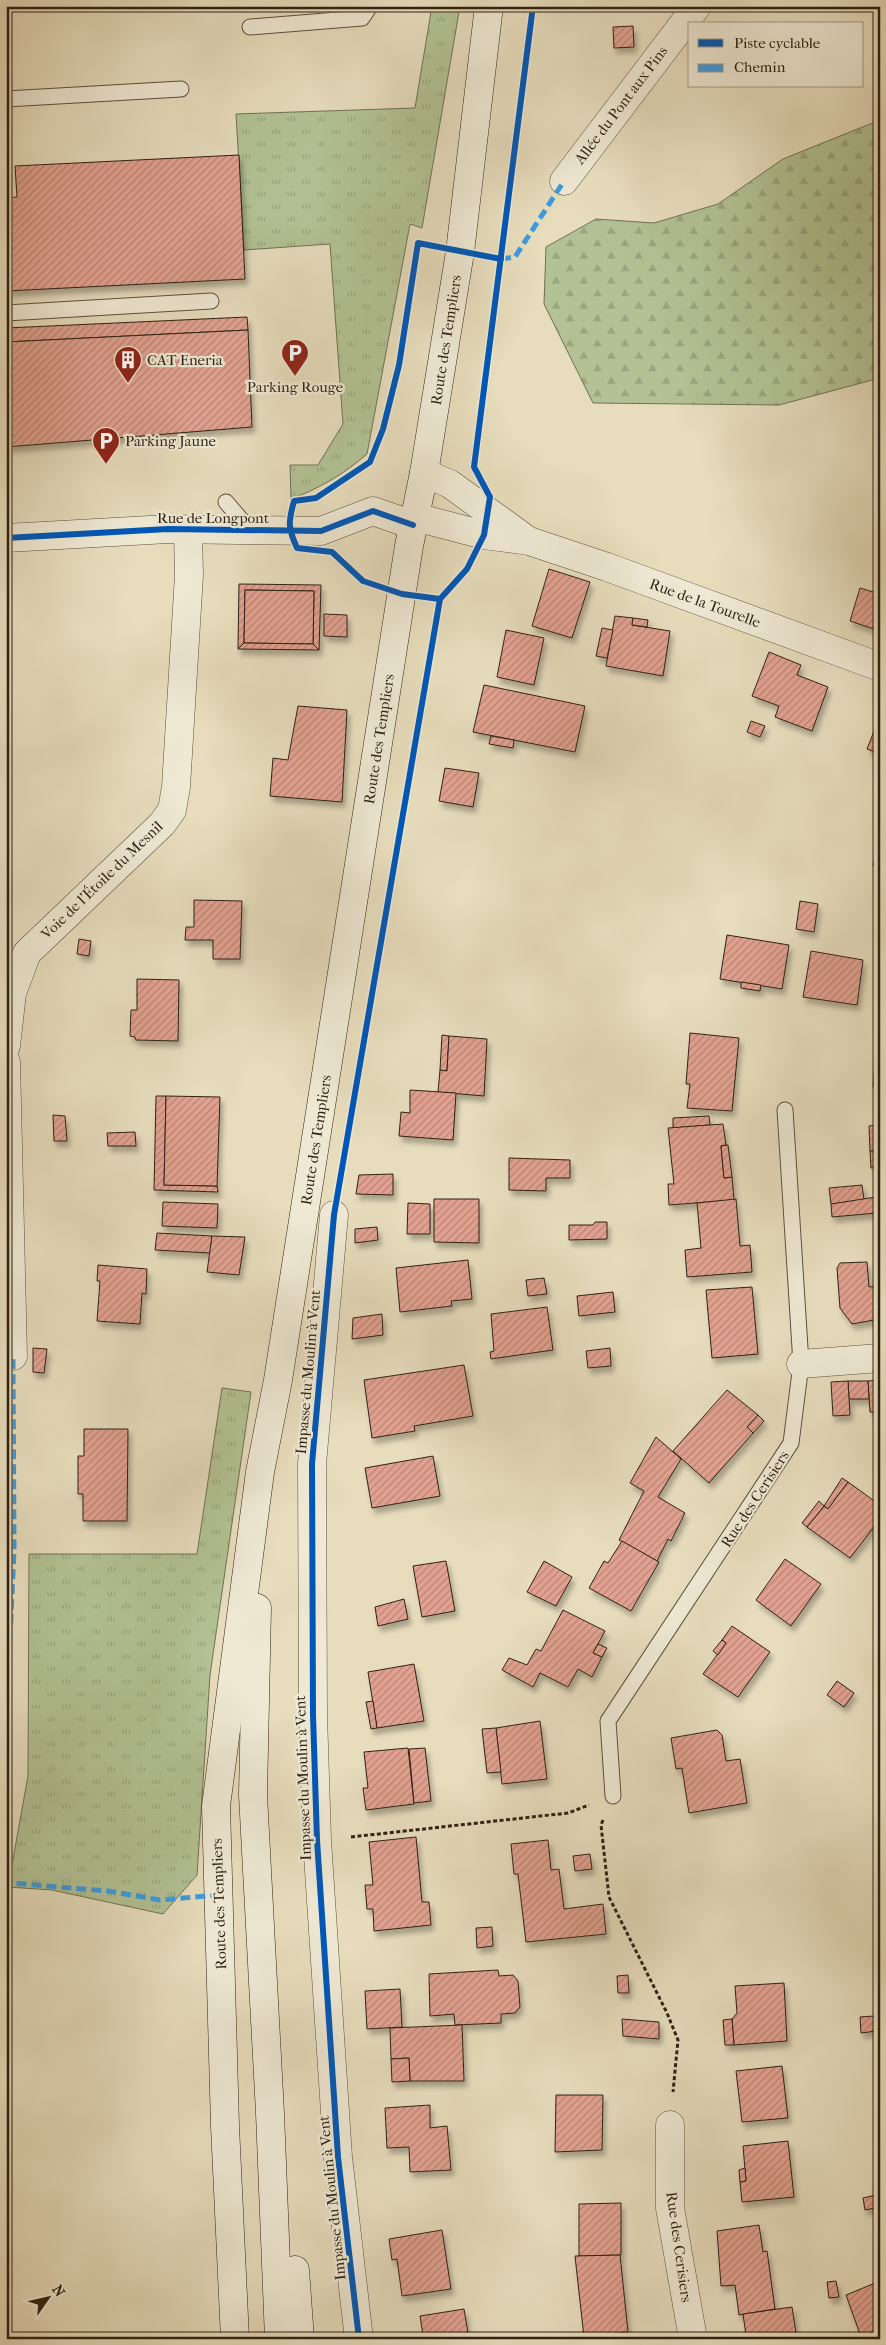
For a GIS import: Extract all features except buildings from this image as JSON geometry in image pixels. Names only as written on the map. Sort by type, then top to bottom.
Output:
[{"type":"street","name":"Route des Templiers","points":[[235,2339],[225,2126],[216,1806],[260,1472],[278,1380],[414,521],[424,473],[460,252],[489,6]]},
{"type":"street","name":"Allée du Pont aux Pins","points":[[564,181],[697,6]]},
{"type":"street","name":"Rue de la Tourelle","points":[[424,473],[450,484],[529,541]]},
{"type":"street","name":"Rue de Longpont","points":[[6,538],[188,530],[321,531],[373,511],[414,521]]},
{"type":"street","name":"Rue de la Tourelle","points":[[414,521],[484,535],[529,541],[616,570],[880,666]]},
{"type":"street","name":"Voie de l'Étoile du Mesnil","points":[[6,1046],[12,993],[27,953],[162,824],[172,810],[176,788],[189,585],[188,530]]},
{"type":"street","points":[[6,1062],[13,1356]]},
{"type":"street","name":"Impasse du Moulin à Vent","points":[[334,1216],[312,1464],[313,1715],[317,1840],[338,2157],[359,2339]]},
{"type":"street","points":[[801,1364],[880,1358]]},
{"type":"street","name":"Route des Templiers","points":[[260,1472],[253,1795],[280,2339]]},
{"type":"street","points":[[270,2113],[290,2205],[300,2339]]},
{"type":"street","name":"Rue des Cerisiers","points":[[670,2125],[670,2208],[693,2339]]},
{"type":"lane","points":[[250,27],[362,18],[370,6]]},
{"type":"lane","points":[[6,99],[181,89]]},
{"type":"lane","points":[[6,313],[211,301]]},
{"type":"lane","points":[[226,502],[250,530]]},
{"type":"lane","name":"Rue des Cerisiers","points":[[613,1796],[608,1722],[791,1443],[801,1364],[785,1110]]},
{"type":"path","points":[[317,1840],[568,1813],[613,1796]]},
{"type":"path","points":[[613,1796],[601,1825],[609,1897],[667,2013],[678,2040],[670,2125]]},
{"type":"green space","points":[[432,6],[460,6],[422,228],[410,224],[367,454],[331,480],[291,499],[290,465],[318,465],[343,424],[330,244],[244,250],[236,114],[415,108]]},
{"type":"green space","points":[[880,120],[880,378],[779,405],[593,403],[544,304],[546,247],[596,219],[654,223],[718,204],[783,159]]},
{"type":"green space","points":[[222,1388],[251,1392],[210,1675],[197,1875],[163,1914],[52,1890],[8,1887],[28,1776],[29,1554],[197,1554]]},
{"type":"marked path","points":[[501,259],[515,257],[564,181]]},
{"type":"marked path","points":[[6,1729],[14,1550],[13,1356]]},
{"type":"marked path","points":[[6,1875],[11,1883],[108,1891],[160,1900],[218,1895]]},
{"type":"cycle path","points":[[359,2339],[338,2157],[317,1840],[313,1715],[312,1464],[334,1215],[440,599],[467,569],[484,535],[490,497],[474,467],[533,6]]},
{"type":"cycle path","points":[[440,599],[402,594],[363,581],[332,552],[297,548],[290,525],[291,515],[294,501],[316,498],[370,462],[383,429],[399,365],[418,243],[501,259]]},
{"type":"cycle path","points":[[6,538],[168,529],[321,531],[373,511],[413,525]]},
{"type":"place","name":"Parking Rouge","points":[[295,377]]},
{"type":"place","name":"CAT Eneria","points":[[128,384]]},
{"type":"place","name":"Parking Jaune","points":[[106,465]]}]
